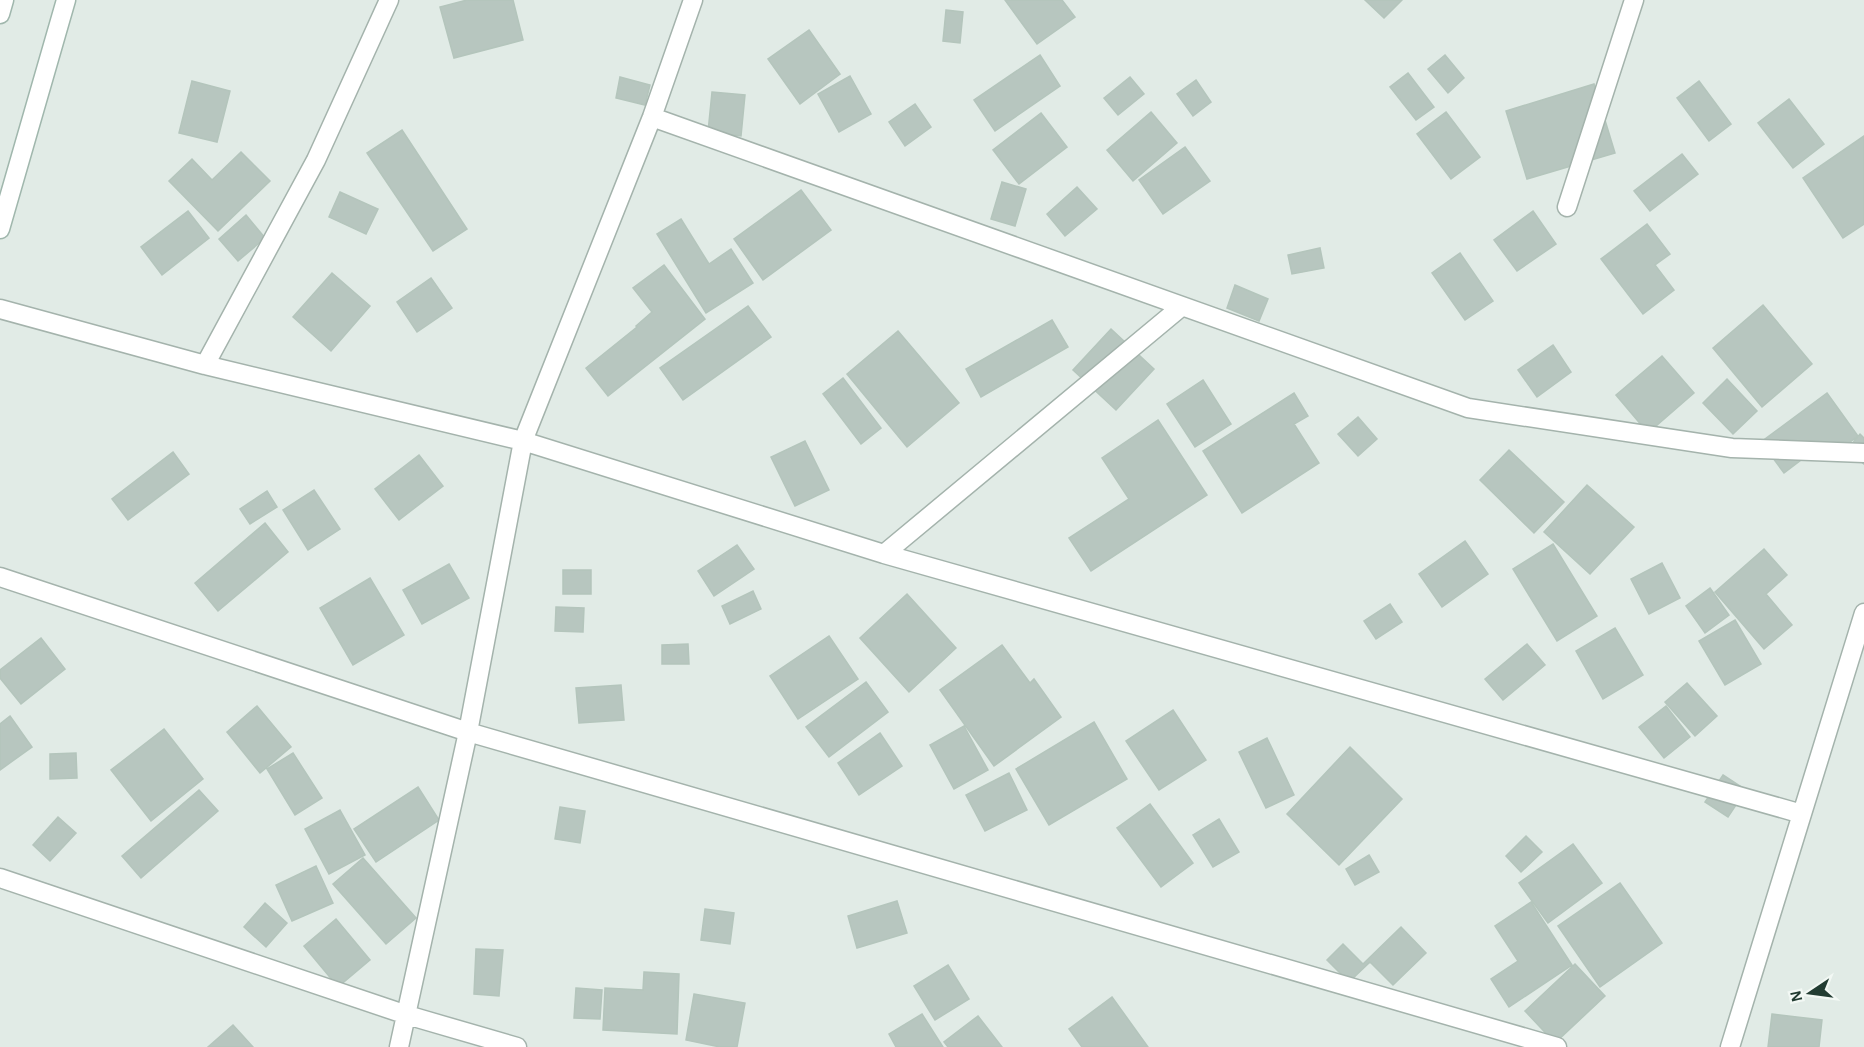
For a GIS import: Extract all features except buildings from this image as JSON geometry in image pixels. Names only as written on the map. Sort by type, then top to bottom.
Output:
[{"type":"street","points":[[0,14],[4,0]]},
{"type":"street","points":[[0,229],[66,0]]},
{"type":"street","points":[[205,364],[316,160],[389,0]]},
{"type":"street","points":[[399,1047],[468,732],[523,441],[652,117],[693,0]]},
{"type":"street","points":[[1568,207],[1634,0]]},
{"type":"street","points":[[652,117],[1468,408],[1732,448],[1864,453]]},
{"type":"street","points":[[884,554],[1181,307]]},
{"type":"street","points":[[0,309],[205,364],[523,441],[884,554],[1802,814]]},
{"type":"street","points":[[0,577],[468,732],[1557,1047]]},
{"type":"street","points":[[1730,1047],[1802,814],[1860,647],[1864,614]]},
{"type":"street","points":[[0,878],[407,1015],[517,1047]]}]
